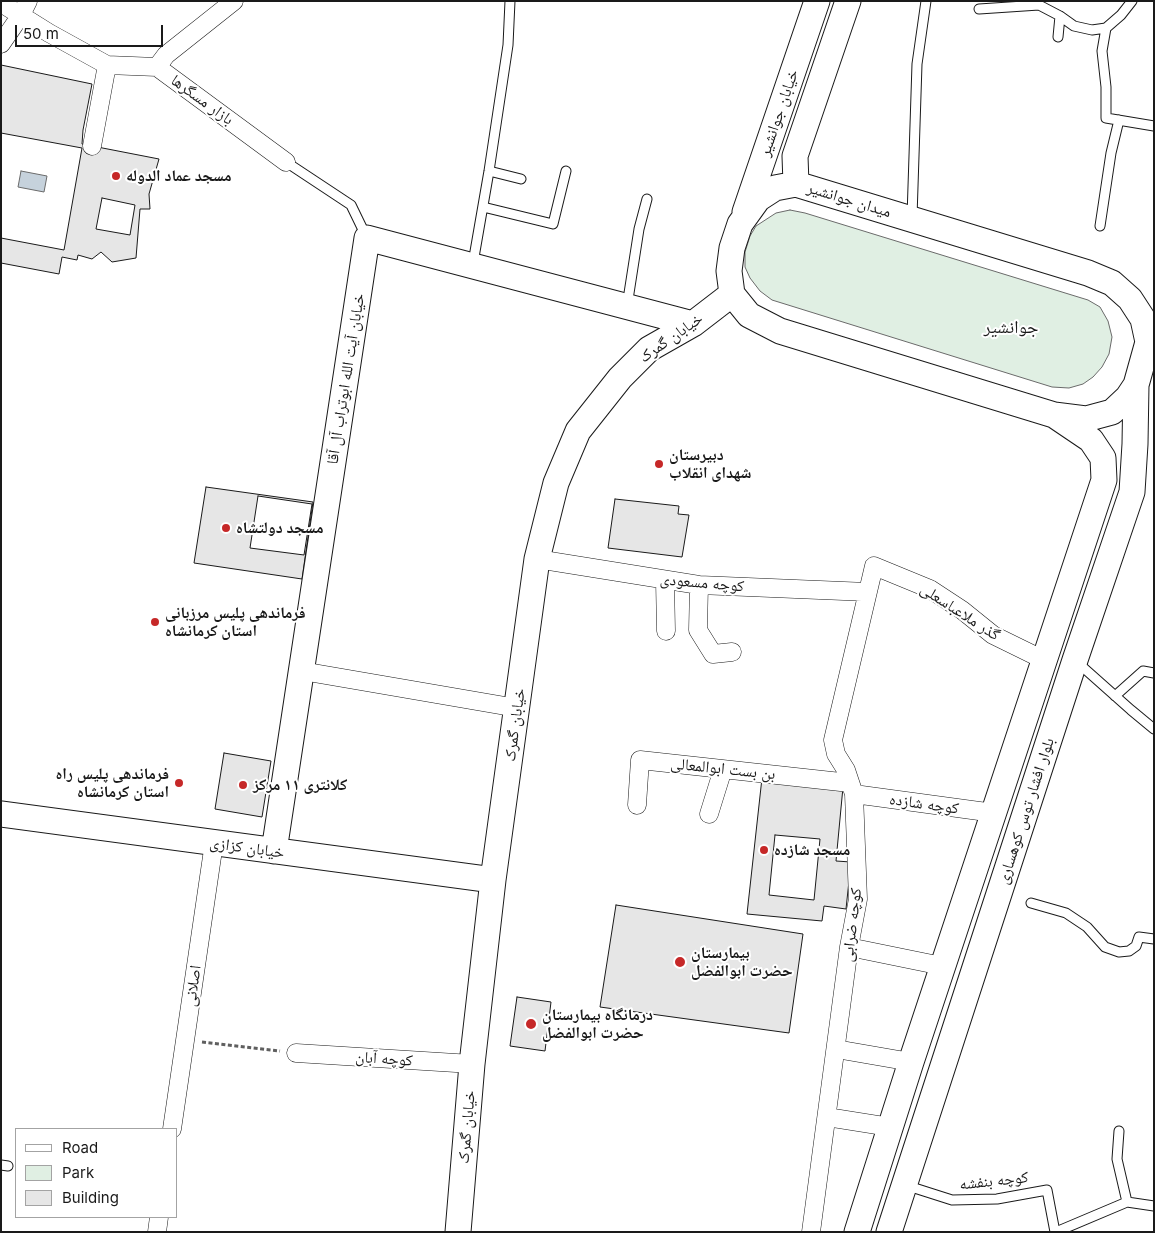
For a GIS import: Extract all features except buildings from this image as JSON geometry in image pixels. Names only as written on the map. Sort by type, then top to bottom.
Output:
[{"type":"main road","name":"خیابان جوانشیر","points":[[740,224],[817,1]]},
{"type":"main road","name":"خیابان جوانشیر","points":[[796,184],[795,156],[848,1]]},
{"type":"main road","name":"میدان جوانشیر","points":[[796,184],[1088,273],[1112,283],[1130,299],[1143,319],[1148,342],[1136,385],[1128,397],[1112,412],[1086,419],[1054,415],[780,331],[749,315],[732,294],[729,272],[732,248],[740,224],[758,199],[775,188],[796,184]]},
{"type":"main road","points":[[367,238],[693,324]]},
{"type":"main road","name":"خیابان آیت الله ابوتراب آل آقا","points":[[274,851],[367,238]]},
{"type":"main road","name":"خیابان گمرک","points":[[458,1232],[472,1064],[493,880],[537,559],[556,483],[578,431],[620,378],[649,350],[693,324],[732,294]]},
{"type":"main road","name":"بلوار افشار توس کوهساری","points":[[889,1232],[1075,660],[1132,492],[1136,385]]},
{"type":"main road","name":"بلوار افشار توس کوهساری","points":[[857,1232],[942,966],[1104,480],[1103,458],[1091,440],[1054,415]]},
{"type":"main road","name":"خیابان کزازی","points":[[1,814],[493,880]]},
{"type":"street","points":[[157,67],[166,55],[234,1]]},
{"type":"street","points":[[1,3],[24,8],[49,33],[107,65],[92,146]]},
{"type":"street","points":[[1,44],[24,8]]},
{"type":"street","name":"بازار مسگرها","points":[[107,65],[157,67],[286,162]]},
{"type":"street","name":"کوچه مسعودی","points":[[537,559],[699,585],[868,592]]},
{"type":"street","name":"گذر ملاعباسعلی","points":[[874,566],[930,589],[962,610],[993,635],[1044,660]]},
{"type":"street","name":"کوچه ضرابی","points":[[811,1232],[849,947],[858,899],[852,789],[846,770],[836,754],[833,740],[874,566]]},
{"type":"street","points":[[665,581],[666,630]]},
{"type":"street","points":[[699,585],[698,630],[713,654],[732,652]]},
{"type":"street","points":[[302,671],[517,708]]},
{"type":"street","name":"بن بست ابوالمعالی","points":[[637,805],[640,760],[722,769],[852,789]]},
{"type":"street","points":[[709,814],[722,769]]},
{"type":"street","name":"کوچه شازده","points":[[852,789],[994,813]]},
{"type":"street","name":"اصلانی","points":[[172,1128],[214,843]]},
{"type":"street","points":[[849,947],[942,966]]},
{"type":"street","points":[[836,1049],[911,1062]]},
{"type":"street","name":"کوچه آبان","points":[[296,1053],[472,1064]]},
{"type":"street","points":[[826,1117],[890,1127]]},
{"type":"street","points":[[157,1232],[159,1218]]},
{"type":"lane","points":[[472,266],[489,171],[508,44],[510,1]]},
{"type":"lane","points":[[912,220],[917,64],[926,1]]},
{"type":"lane","points":[[979,9],[1039,5],[1074,26],[1083,29],[1106,28],[1121,15],[1132,1]]},
{"type":"lane","points":[[1058,37],[1060,16]]},
{"type":"lane","points":[[1106,28],[1102,51],[1106,87],[1106,118],[1154,126]]},
{"type":"lane","points":[[1100,226],[1111,153],[1119,120]]},
{"type":"lane","points":[[286,162],[351,205],[367,238]]},
{"type":"lane","points":[[489,171],[521,179]]},
{"type":"lane","points":[[483,207],[553,224],[566,171]]},
{"type":"lane","points":[[627,306],[639,229],[647,199]]},
{"type":"lane","points":[[1075,660],[1154,729]]},
{"type":"lane","points":[[1115,696],[1143,671],[1154,673]]},
{"type":"lane","points":[[1031,903],[1066,913],[1087,927],[1105,947],[1119,952],[1129,951],[1136,946],[1139,937],[1154,939]]},
{"type":"lane","points":[[1119,1131],[1118,1159],[1127,1202]]},
{"type":"lane","name":"کوچه بنفشه","points":[[904,1185],[952,1200],[997,1199],[1047,1190],[1055,1232]]},
{"type":"lane","points":[[1055,1232],[1127,1202],[1154,1206]]},
{"type":"path","points":[[185,1040],[296,1053]]},
{"type":"green space","points":[[790,210],[1088,300],[1100,307],[1108,321],[1112,337],[1109,354],[1102,367],[1083,384],[1069,388],[1052,387],[772,300],[760,291],[750,278],[745,267],[745,252],[750,236],[756,226],[776,213]]},
{"type":"shaded area","points":[[21,171],[47,176],[44,192],[18,187]]},
{"type":"place","name":"مسجد عماد الدوله","points":[[116,176]]},
{"type":"place","name":"دبیرستان شهدای انقلاب","points":[[659,464]]},
{"type":"place","name":"مسجد دولتشاه","points":[[226,528]]},
{"type":"place","name":"فرماندهی پلیس مرزبانی استان کرمانشاه","points":[[155,622]]},
{"type":"place","name":"فرماندهی پلیس راه استان کرمانشاه","points":[[179,783]]},
{"type":"place","name":"کلانتری ۱۱ مرکز","points":[[243,785]]},
{"type":"place","name":"مسجد شازده","points":[[764,850]]},
{"type":"place","name":"بیمارستان حضرت ابوالفضل","points":[[680,962]]},
{"type":"place","name":"درمانگاه بیمارستان حضرت ابوالفضل","points":[[531,1024]]},
{"type":"district","name":"جوانشیر","points":[[1011,328]]}]
